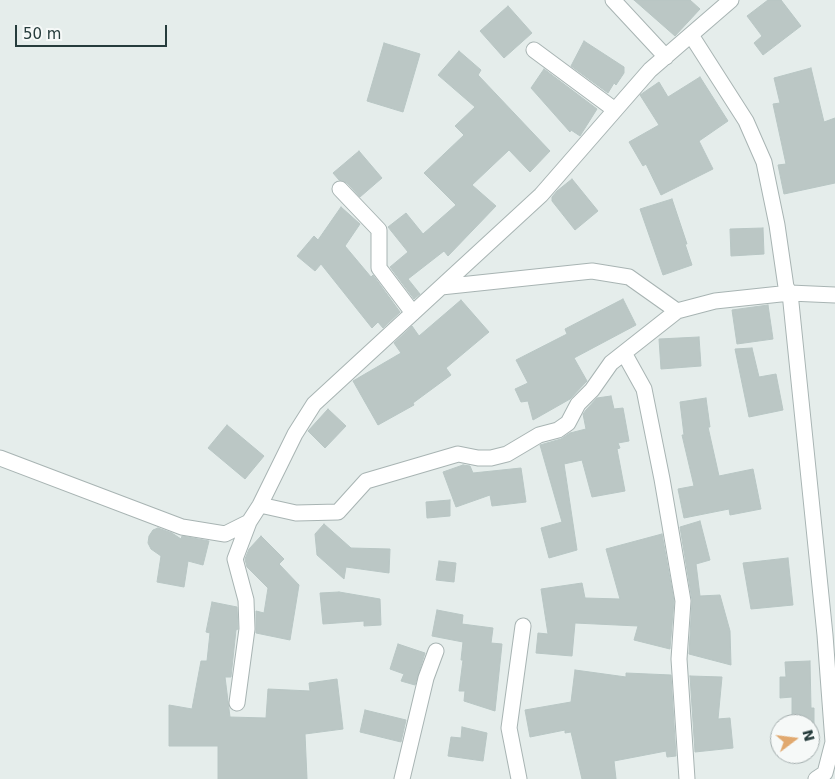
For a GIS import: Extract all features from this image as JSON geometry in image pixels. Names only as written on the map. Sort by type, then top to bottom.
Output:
[{"type":"street","points":[[612,0],[666,57]]},
{"type":"street","points":[[237,703],[248,629],[246,600],[235,560],[249,522],[260,505],[294,434],[314,404],[541,195],[650,70],[731,0]]},
{"type":"street","points":[[691,35],[746,121],[764,162],[777,225],[786,287],[790,293],[830,634],[833,742],[825,773],[816,779]]},
{"type":"street","points":[[534,50],[615,110]]},
{"type":"street","points":[[340,188],[379,230],[379,268],[413,313]]},
{"type":"street","points":[[441,287],[592,271],[629,277],[677,310]]},
{"type":"street","points":[[260,505],[296,513],[338,512],[366,481],[458,454],[478,458],[491,458],[507,454],[539,435],[558,430],[568,423],[578,404],[592,390],[611,363],[677,310],[716,301],[790,293],[835,295]]},
{"type":"street","points":[[624,353],[644,389],[683,601],[679,659],[687,779]]},
{"type":"street","points":[[0,458],[182,527],[226,534],[249,522]]},
{"type":"street","points":[[519,779],[509,728],[523,626]]},
{"type":"street","points":[[402,779],[426,678],[436,651]]},
{"type":"building","points":[[634,0],[690,0],[700,9],[675,36]]},
{"type":"building","points":[[768,0],[781,0],[801,26],[763,55],[754,43],[762,36],[747,16]]},
{"type":"building","points":[[508,6],[532,33],[504,58],[480,31]]},
{"type":"building","points":[[584,41],[624,67],[624,73],[616,85],[614,83],[608,93],[571,66]]},
{"type":"building","points":[[384,43],[420,54],[403,112],[367,101]]},
{"type":"building","points":[[459,51],[481,70],[478,75],[550,151],[530,172],[509,150],[472,185],[496,206],[448,256],[444,251],[408,279],[420,294],[414,299],[390,267],[408,252],[388,227],[406,213],[423,234],[456,205],[424,173],[464,135],[455,126],[475,107],[438,75]]},
{"type":"building","points":[[811,68],[824,122],[835,118],[835,183],[784,194],[778,165],[786,164],[773,104],[780,103],[774,78]]},
{"type":"building","points":[[544,69],[597,109],[580,136],[571,130],[570,132],[531,88]]},
{"type":"building","points":[[700,77],[728,121],[699,141],[713,169],[661,195],[646,164],[643,166],[629,142],[659,125],[640,95],[659,82],[668,97]]},
{"type":"building","points":[[359,151],[382,178],[360,197],[347,183],[339,180],[333,173]]},
{"type":"building","points":[[572,179],[598,211],[575,230],[552,201],[552,197],[557,191]]},
{"type":"building","points":[[672,199],[692,265],[663,275],[640,209]]},
{"type":"building","points":[[341,207],[360,224],[345,246],[371,277],[373,275],[400,312],[383,328],[378,322],[372,328],[321,264],[315,271],[297,256],[314,236],[318,240]]},
{"type":"building","points":[[763,228],[764,254],[731,256],[730,229]]},
{"type":"building","points":[[623,299],[636,325],[574,358],[587,381],[570,399],[533,420],[528,401],[521,402],[515,389],[528,383],[516,360],[567,334],[565,329]]},
{"type":"building","points":[[461,300],[489,332],[446,368],[451,375],[413,403],[414,405],[378,425],[353,381],[401,353],[394,343],[412,326],[419,336]]},
{"type":"building","points":[[768,305],[773,339],[737,344],[732,310]]},
{"type":"building","points":[[699,337],[701,366],[661,369],[659,339]]},
{"type":"building","points":[[752,348],[759,377],[776,374],[783,410],[749,417],[735,349]]},
{"type":"building","points":[[611,396],[614,409],[623,408],[629,441],[618,443],[620,448],[617,449],[625,491],[592,497],[582,460],[564,464],[577,550],[549,558],[541,528],[562,522],[540,445],[586,429],[583,414],[586,410],[597,398]]},
{"type":"building","points":[[706,398],[710,427],[708,427],[719,476],[753,469],[761,509],[730,515],[729,509],[684,518],[678,489],[694,486],[682,435],[684,435],[680,402]]},
{"type":"building","points":[[328,409],[346,426],[325,448],[308,431]]},
{"type":"building","points":[[227,425],[264,456],[245,479],[208,448]]},
{"type":"building","points":[[463,465],[470,466],[473,473],[521,468],[526,502],[492,506],[490,495],[456,507],[443,472]]},
{"type":"building","points":[[450,500],[450,516],[427,518],[426,502]]},
{"type":"building","points":[[700,521],[710,560],[696,564],[700,596],[720,595],[730,631],[731,665],[689,654],[692,600],[680,527]]},
{"type":"building","points":[[324,524],[351,548],[390,549],[389,573],[346,567],[344,579],[317,555],[315,534]]},
{"type":"building","points":[[158,528],[172,533],[181,539],[182,536],[209,541],[203,565],[188,561],[184,587],[157,582],[161,556],[151,549],[148,543],[149,536],[153,530]]},
{"type":"building","points":[[662,534],[674,601],[670,649],[634,640],[638,626],[575,623],[572,656],[536,653],[538,633],[548,634],[541,589],[582,583],[585,598],[620,599],[606,549]]},
{"type":"building","points":[[261,536],[284,559],[279,564],[299,585],[290,640],[256,633],[256,611],[264,613],[268,588],[247,567],[245,559],[249,549]]},
{"type":"building","points":[[788,558],[793,605],[751,609],[743,563]]},
{"type":"building","points":[[439,561],[456,563],[454,582],[436,580]]},
{"type":"building","points":[[339,592],[380,599],[381,625],[364,626],[364,621],[323,624],[320,593]]},
{"type":"building","points":[[212,602],[237,607],[238,629],[236,630],[231,677],[225,677],[230,717],[266,718],[268,689],[310,691],[309,683],[337,679],[343,729],[305,734],[307,779],[218,779],[218,746],[169,746],[169,705],[192,709],[201,661],[207,661],[210,633],[206,632]]},
{"type":"building","points":[[437,610],[463,615],[462,624],[493,628],[491,643],[502,644],[495,711],[464,701],[465,691],[459,691],[463,642],[432,636]]},
{"type":"building","points":[[398,644],[425,653],[415,685],[401,681],[404,674],[390,669]]},
{"type":"building","points":[[810,661],[811,708],[814,708],[814,714],[792,714],[792,697],[780,698],[780,677],[786,677],[785,662]]},
{"type":"building","points":[[575,670],[626,677],[626,673],[671,675],[676,756],[667,757],[666,751],[614,761],[616,779],[582,779],[571,732],[565,733],[565,730],[530,737],[525,710],[571,702]]},
{"type":"building","points":[[690,676],[722,677],[718,719],[730,718],[733,748],[695,752]]},
{"type":"building","points":[[365,710],[406,720],[401,742],[360,732]]},
{"type":"building","points":[[462,727],[487,733],[483,761],[448,756],[451,737],[461,738]]}]
